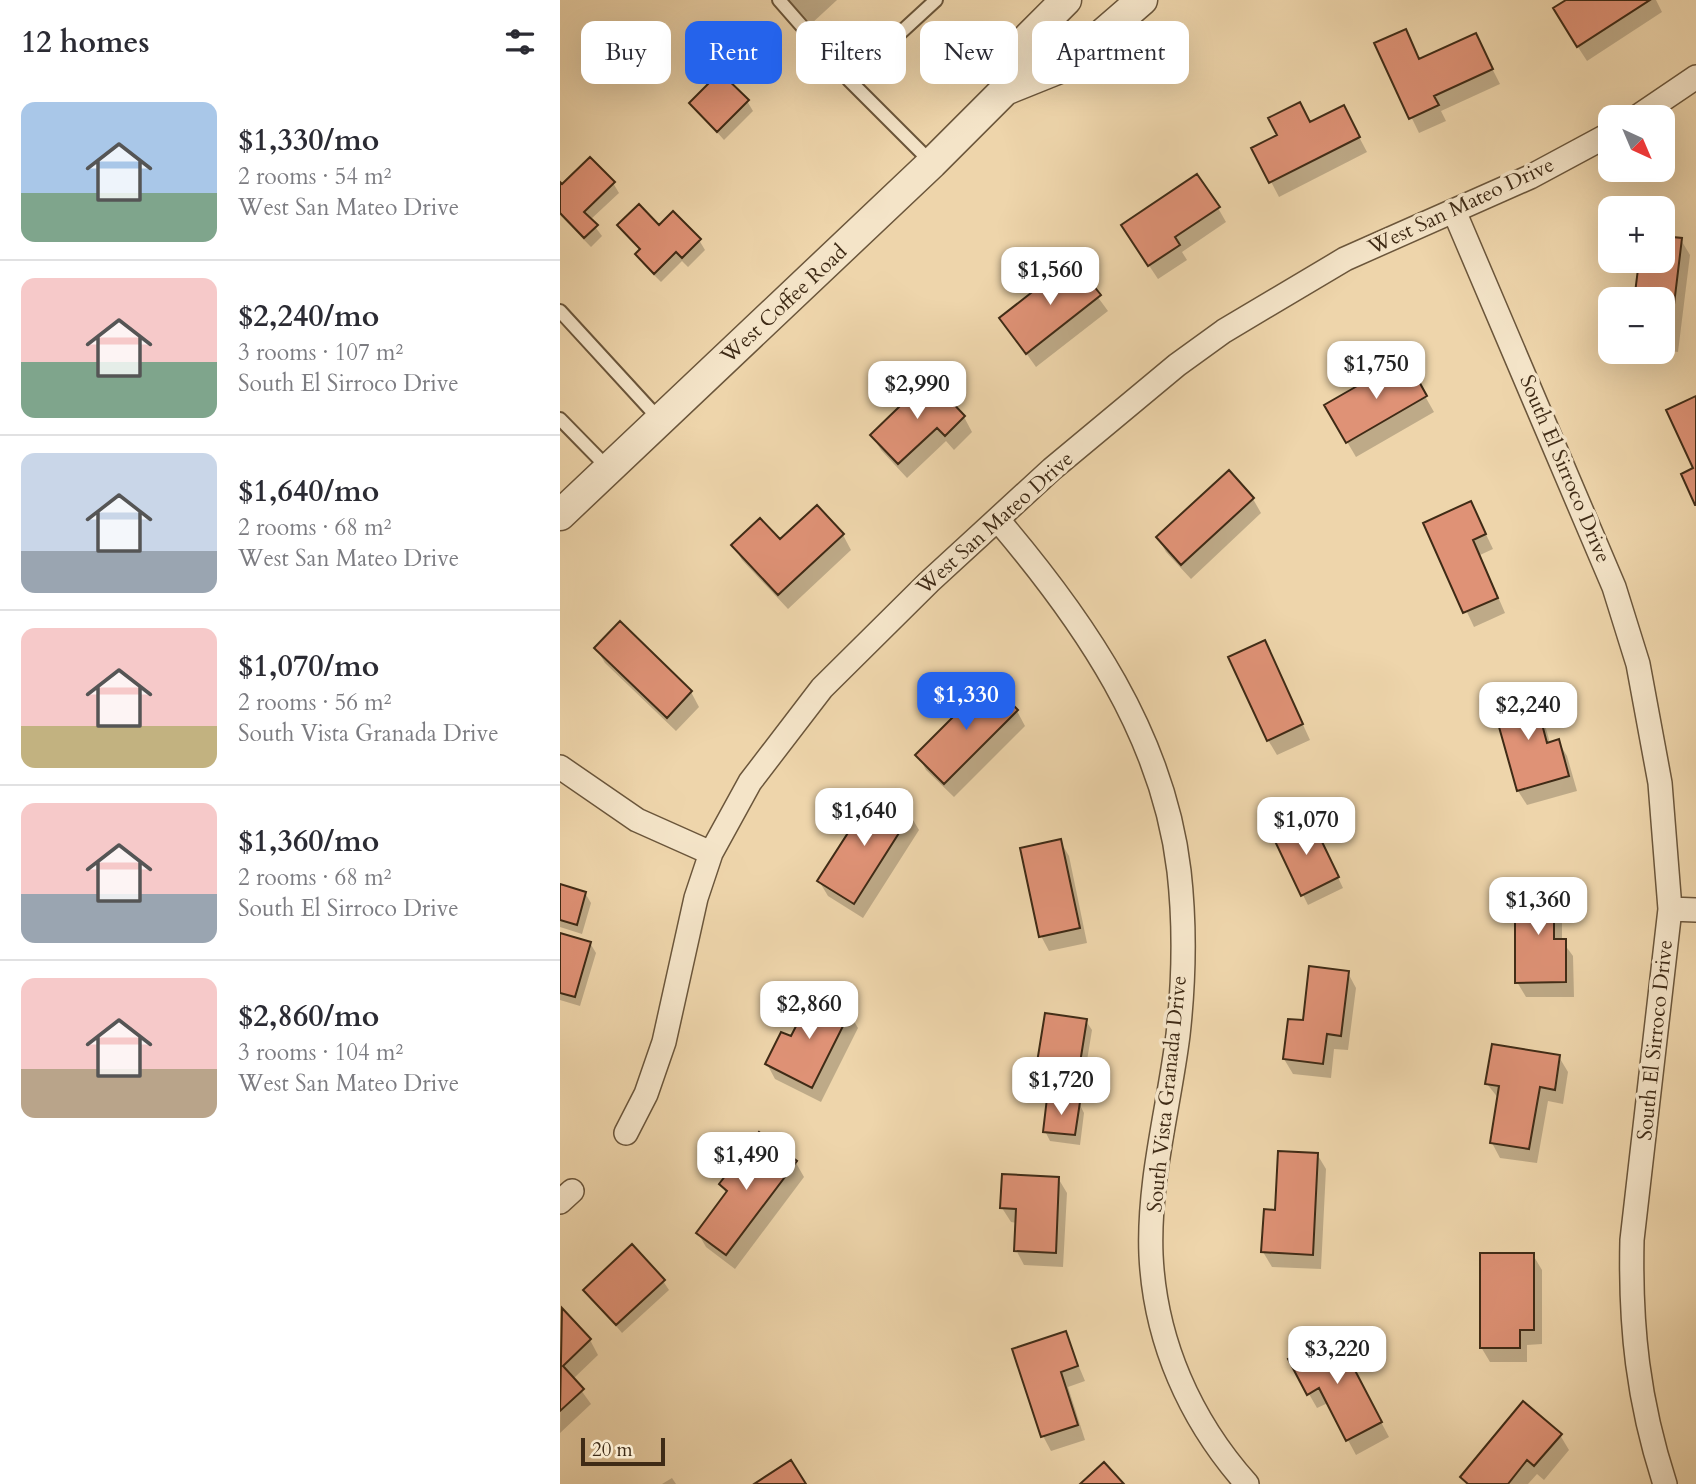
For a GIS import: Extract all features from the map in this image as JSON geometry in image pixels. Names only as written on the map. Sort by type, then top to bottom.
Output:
[{"type":"street","name":"West Coffee Road","points":[[560,514],[932,163],[1005,90],[1029,37],[1066,0]]},
{"type":"street","name":"West Coffee Road","points":[[1005,90],[1067,65],[1129,7]]},
{"type":"street","points":[[1655,105],[1696,77]]},
{"type":"street","name":"West San Mateo Drive","points":[[626,1133],[646,1094],[664,1042],[696,898],[711,853],[750,782],[822,688],[929,582],[1052,469],[1177,365],[1223,331],[1345,260],[1531,177],[1598,141]]},
{"type":"street","name":"South El Sirroco Drive","points":[[1454,211],[1565,466],[1614,587],[1634,651],[1660,783],[1670,909],[1632,1240],[1631,1287],[1634,1350],[1642,1400],[1665,1484]]},
{"type":"street","name":"South Vista Granada Drive","points":[[998,520],[1069,608],[1125,697],[1153,761],[1165,801],[1179,869],[1183,929],[1178,1035],[1155,1188],[1151,1252],[1154,1290],[1164,1338],[1181,1384],[1216,1444],[1247,1484]]},
{"type":"street","points":[[560,766],[636,820],[711,853]]},
{"type":"street","points":[[1670,909],[1696,910]]},
{"type":"lane","points":[[779,0],[797,21]]},
{"type":"lane","points":[[906,28],[936,0]]},
{"type":"lane","points":[[853,84],[932,163]]},
{"type":"lane","points":[[560,311],[660,421]]},
{"type":"lane","points":[[560,419],[609,469]]},
{"type":"building","points":[[1566,0],[1650,0],[1577,47],[1553,8]]},
{"type":"building","points":[[1406,29],[1419,59],[1476,33],[1493,69],[1434,96],[1439,105],[1409,119],[1374,43]]},
{"type":"building","points":[[708,84],[732,84],[749,100],[717,132],[689,103]]},
{"type":"building","points":[[1300,102],[1310,122],[1344,105],[1360,137],[1269,183],[1251,148],[1277,135],[1268,118]]},
{"type":"building","points":[[590,157],[615,182],[584,212],[598,225],[584,238],[560,213],[560,182],[562,184]]},
{"type":"building","points":[[1197,174],[1220,207],[1175,237],[1180,245],[1148,266],[1121,225]]},
{"type":"building","points":[[639,204],[659,225],[673,211],[701,239],[682,258],[676,252],[654,274],[635,254],[640,249],[617,225]]},
{"type":"building","points":[[1675,237],[1682,238],[1675,296],[1675,287],[1636,287],[1638,273],[1675,273]]},
{"type":"building","points":[[1073,260],[1101,295],[1026,354],[999,318]]},
{"type":"building","points":[[1406,358],[1427,396],[1346,443],[1324,405]]},
{"type":"building","points":[[929,378],[965,416],[945,436],[937,428],[898,464],[870,435]]},
{"type":"building","points":[[1696,396],[1695,505],[1681,474],[1693,468],[1666,410]]},
{"type":"building","points":[[1229,470],[1254,498],[1181,565],[1156,537]]},
{"type":"building","points":[[1471,501],[1486,534],[1473,540],[1498,598],[1463,613],[1423,523]]},
{"type":"building","points":[[817,505],[844,534],[778,595],[731,545],[760,518],[780,539]]},
{"type":"building","points":[[620,621],[692,691],[667,718],[594,648]]},
{"type":"building","points":[[1265,640],[1303,724],[1267,741],[1228,657]]},
{"type":"building","points":[[989,681],[1018,710],[944,784],[915,755]]},
{"type":"building","points":[[1533,690],[1547,743],[1559,739],[1569,776],[1517,791],[1492,702]]},
{"type":"building","points":[[875,791],[911,814],[854,904],[817,881]]},
{"type":"building","points":[[1311,819],[1339,877],[1301,896],[1273,837]]},
{"type":"building","points":[[1061,839],[1080,928],[1039,937],[1020,848]]},
{"type":"building","points":[[560,884],[586,892],[577,925],[560,920]]},
{"type":"building","points":[[1554,885],[1554,939],[1566,939],[1566,982],[1515,983],[1515,886]]},
{"type":"building","points":[[560,933],[591,942],[575,997],[560,993]]},
{"type":"building","points":[[1309,966],[1349,971],[1341,1036],[1327,1034],[1323,1064],[1283,1059],[1288,1019],[1303,1020]]},
{"type":"building","points":[[813,993],[850,1012],[812,1088],[765,1064],[781,1032],[791,1036]]},
{"type":"building","points":[[1045,1013],[1087,1019],[1077,1082],[1035,1075]]},
{"type":"building","points":[[1492,1044],[1560,1055],[1555,1090],[1540,1087],[1529,1149],[1490,1143],[1499,1086],[1485,1084]]},
{"type":"building","points":[[1047,1098],[1080,1102],[1075,1135],[1043,1132]]},
{"type":"building","points":[[759,1132],[797,1161],[726,1255],[696,1233],[727,1191],[719,1184]]},
{"type":"building","points":[[1278,1151],[1318,1153],[1313,1255],[1261,1252],[1264,1209],[1275,1210]]},
{"type":"building","points":[[1002,1174],[1059,1177],[1056,1253],[1014,1251],[1016,1209],[1000,1208]]},
{"type":"building","points":[[632,1244],[665,1280],[616,1325],[583,1290]]},
{"type":"building","points":[[1480,1253],[1534,1253],[1534,1330],[1520,1330],[1520,1348],[1480,1348]]},
{"type":"building","points":[[562,1308],[591,1339],[563,1366],[584,1389],[560,1411]]},
{"type":"building","points":[[1066,1331],[1078,1366],[1061,1372],[1078,1425],[1041,1437],[1012,1349]]},
{"type":"building","points":[[1336,1334],[1382,1422],[1346,1441],[1319,1388],[1307,1395],[1288,1359]]},
{"type":"building","points":[[1523,1401],[1562,1434],[1534,1466],[1527,1460],[1508,1484],[1468,1484],[1460,1477]]},
{"type":"building","points":[[791,1460],[806,1484],[754,1484]]},
{"type":"building","points":[[1104,1462],[1124,1484],[1080,1484]]}]
